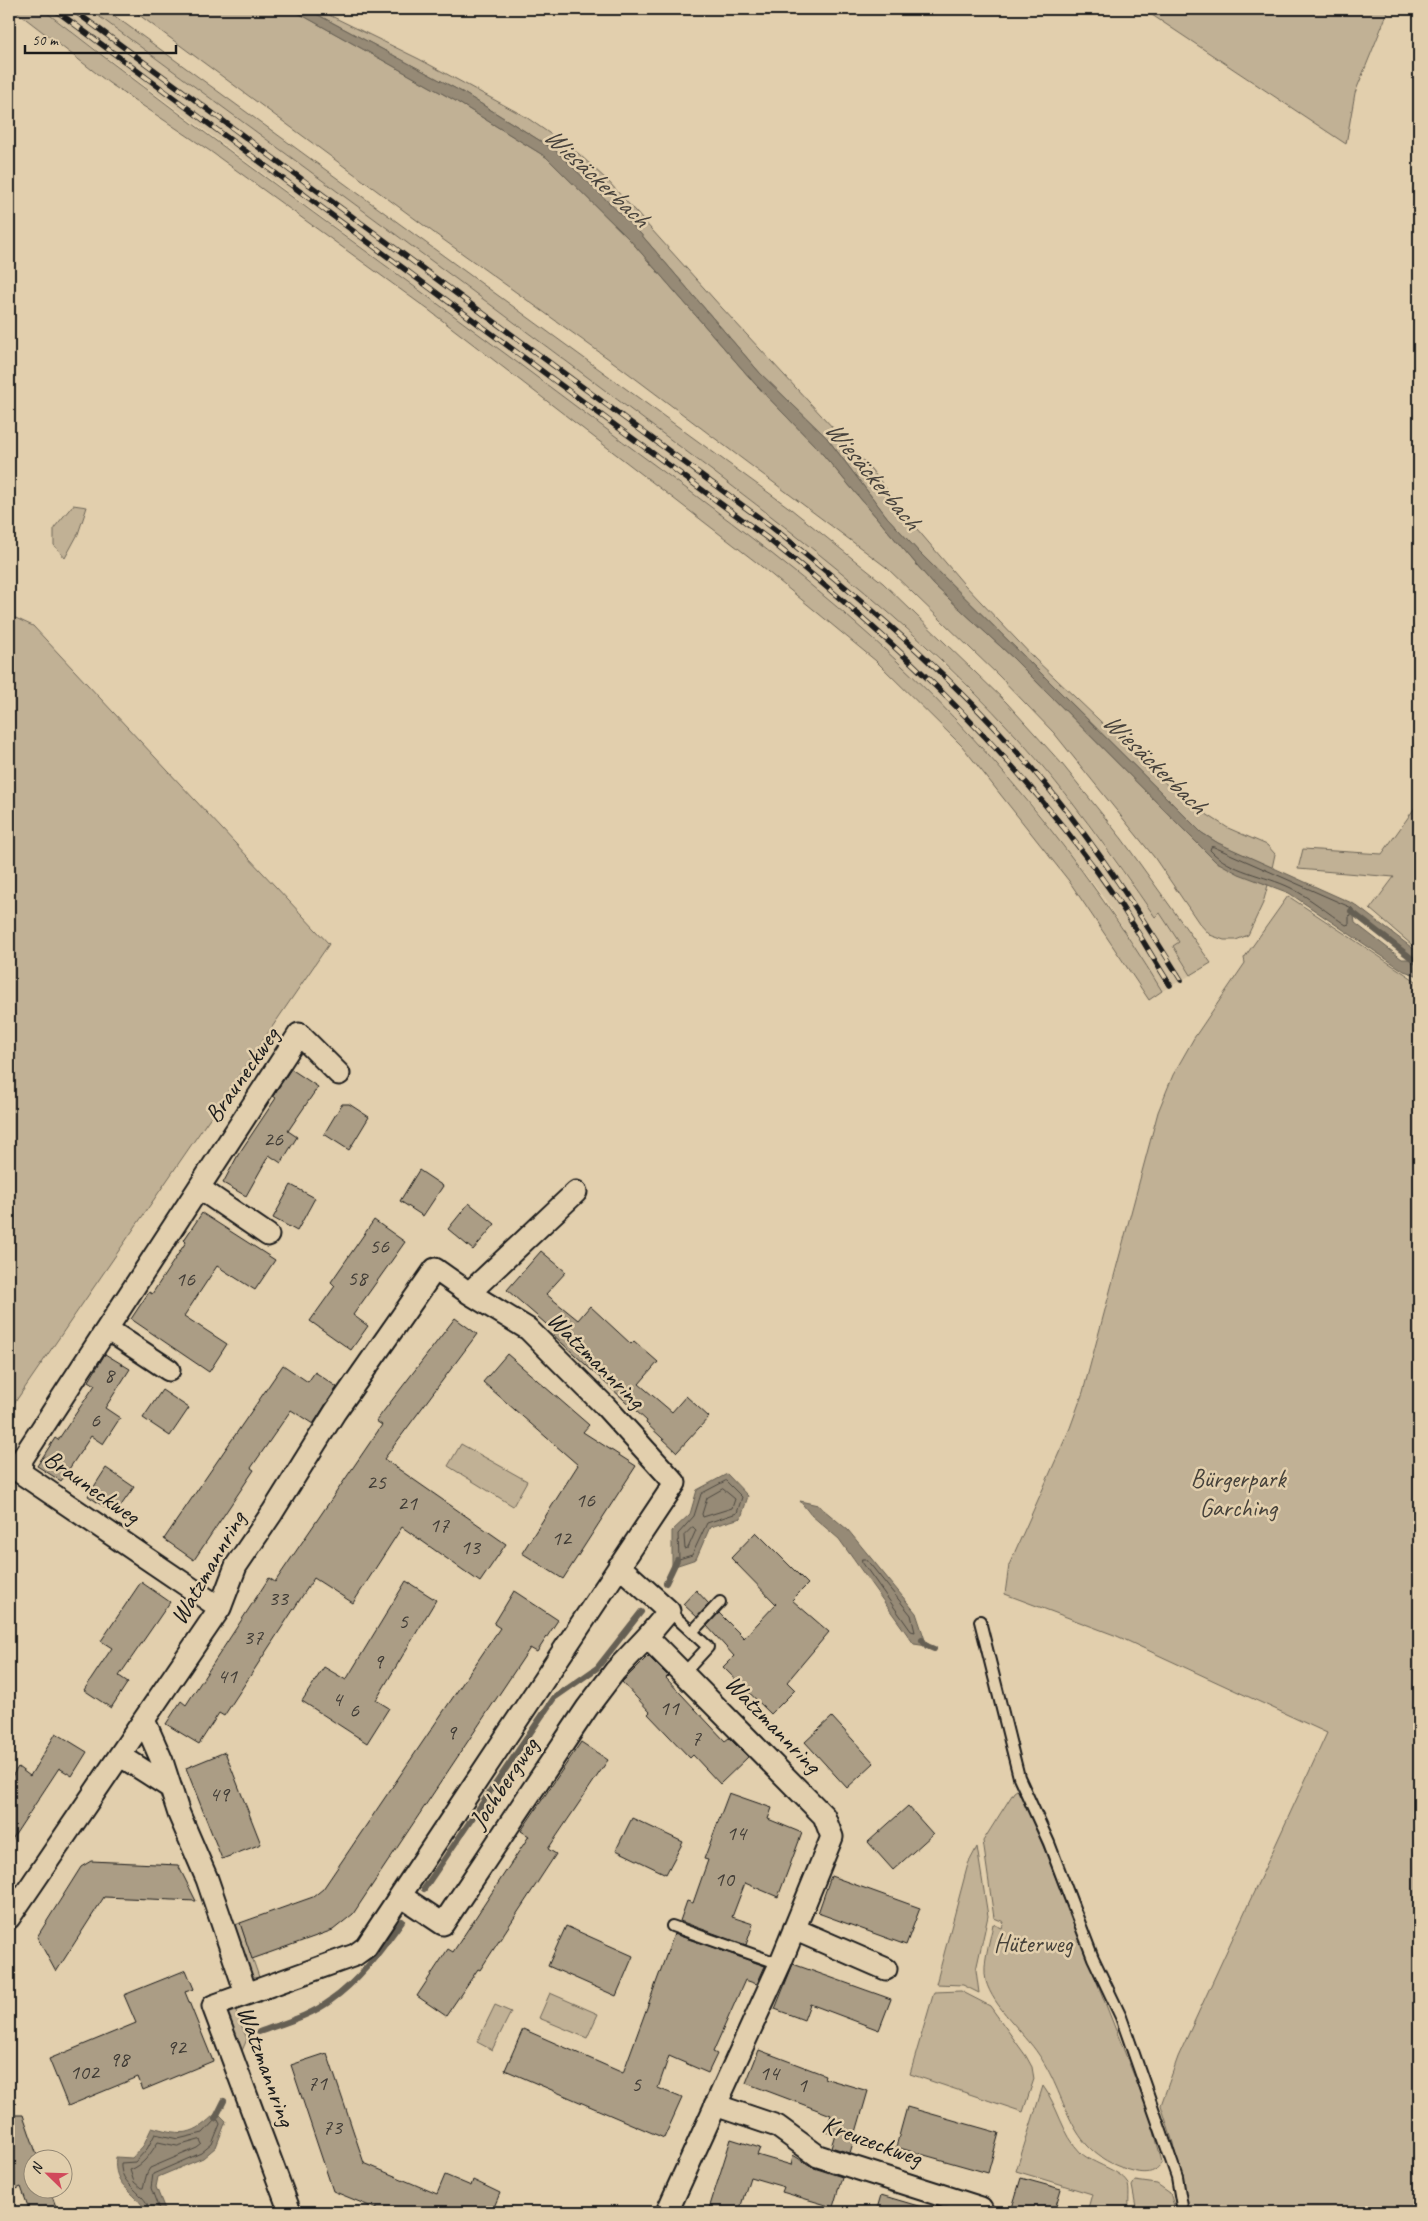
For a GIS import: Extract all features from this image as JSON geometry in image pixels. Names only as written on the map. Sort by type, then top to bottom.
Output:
[{"type":"street","name":"Brauneckweg","points":[[220,1608],[21,1473],[22,1459],[299,1034],[339,1074]]},
{"type":"street","points":[[199,1188],[268,1235]]},
{"type":"street","points":[[468,1293],[576,1192]]},
{"type":"street","name":"Watzmannring","points":[[9,1918],[220,1608],[236,1566],[272,1513],[335,1412],[435,1269],[468,1293],[528,1329],[606,1407],[675,1483],[619,1566]]},
{"type":"street","points":[[107,1329],[169,1370]]},
{"type":"street","points":[[619,1566],[669,1611],[647,1637]]},
{"type":"street","name":"Jochbergweg","points":[[246,1993],[355,1955],[366,1947],[619,1566]]},
{"type":"street","name":"Watzmannring","points":[[647,1637],[684,1672],[824,1816],[832,1837],[780,1964],[667,2212]]},
{"type":"street","name":"Jochbergweg","points":[[401,1896],[443,1924],[587,1708],[615,1671],[647,1637]]},
{"type":"street","name":"Watzmannring","points":[[144,1720],[162,1761],[179,1814],[207,1879],[246,1993],[213,2006],[290,2212]]},
{"type":"street","points":[[121,1756],[171,1788]]},
{"type":"street","points":[[794,1930],[886,1969]]},
{"type":"street","name":"Kreuzeckweg","points":[[715,2104],[777,2126],[818,2156],[981,2208],[983,2212]]},
{"type":"lane","points":[[692,1632],[720,1602]]},
{"type":"lane","points":[[669,1611],[708,1647],[684,1672]]},
{"type":"lane","points":[[980,1621],[1019,1777],[1049,1843],[1093,1958],[1121,2017],[1148,2088],[1176,2176],[1183,2212]]},
{"type":"lane","points":[[672,1926],[780,1964]]},
{"type":"shaded area","points":[[42,9],[89,9],[429,258],[701,462],[864,589],[978,697],[1019,739],[1070,800],[1155,917],[1160,912],[1179,942],[1173,947],[1191,975],[1162,991],[1104,898],[1033,806],[961,724],[871,637],[830,601],[719,513]]},
{"type":"green space","points":[[13,9],[42,9],[177,112],[695,495],[803,578],[837,607],[913,677],[993,760],[1065,848],[1131,942],[1162,991],[1149,1000],[1069,881],[962,746],[876,661],[756,562],[430,311],[210,151],[109,83]]},
{"type":"green space","points":[[89,9],[105,9],[791,509],[883,583],[1006,702],[1062,764],[1122,839],[1211,963],[1191,975],[1173,946],[1179,942],[1160,913],[1155,917],[1089,825],[1036,758],[969,687],[866,593],[757,505],[590,379],[403,239]]},
{"type":"green space","points":[[131,9],[291,9],[454,100],[546,157],[630,240],[757,386],[819,450],[934,585],[1013,658],[1215,861],[1268,885],[1263,903],[1248,935],[1236,940],[1224,940],[1210,935],[1199,923],[1154,857],[1054,733],[999,676],[886,567],[620,367],[445,241]]},
{"type":"green space","points":[[307,9],[317,9],[419,59],[526,117],[579,154],[608,181],[871,469],[917,529],[963,583],[1035,659],[1181,798],[1228,828],[1267,845],[1275,854],[1272,868],[1218,843],[1202,833],[918,551],[887,517],[827,438],[760,373],[639,232],[555,150],[462,92]]},
{"type":"green space","points":[[1143,9],[1389,9],[1355,93],[1346,144]]},
{"type":"green space","points":[[73,505],[87,507],[78,534],[65,558],[54,545],[54,528]]},
{"type":"green space","points":[[9,615],[33,626],[329,944],[9,1411]]},
{"type":"green space","points":[[1419,802],[1419,951],[1370,909],[1394,877],[1298,869],[1303,849],[1382,854]]},
{"type":"green space","name":"Bürgerpark Garching","points":[[1288,896],[1419,983],[1419,2212],[1188,2212],[1173,2143],[1161,2105],[1178,2057],[1327,1733],[1117,1636],[1005,1594],[1009,1565],[1070,1428],[1083,1392],[1158,1112],[1173,1075],[1194,1038],[1245,963],[1244,958]]},
{"type":"green space","points":[[461,1444],[527,1481],[513,1506],[448,1466]]},
{"type":"green space","name":"Hüterweg","points":[[1017,1790],[1022,1793],[1150,2116],[1162,2162],[1153,2171],[1142,2173],[1111,2163],[1095,2152],[1082,2139],[1039,2055],[1002,2010],[986,1981],[986,1960],[993,1924],[1002,1928],[1004,1922],[994,1918],[983,1841]]},
{"type":"green space","points":[[977,1847],[988,1916],[976,1970],[979,1993],[963,1985],[936,1984],[968,1864]]},
{"type":"green space","points":[[240,1923],[259,1977],[249,1981],[230,1927]]},
{"type":"green space","points":[[961,1991],[990,2006],[1032,2067],[1034,2079],[1023,2112],[910,2074],[934,1992]]},
{"type":"green space","points":[[550,1993],[598,2014],[587,2038],[539,2018]]},
{"type":"green space","points":[[495,2005],[511,2012],[492,2050],[477,2042]]},
{"type":"green space","points":[[234,2007],[247,2039],[239,2058],[225,2014],[228,2009]]},
{"type":"green space","points":[[1043,2086],[1053,2102],[1069,2137],[1081,2153],[1119,2174],[1127,2182],[1130,2212],[1087,2212],[1092,2194],[1016,2171]]},
{"type":"green space","points":[[1135,2181],[1157,2184],[1170,2193],[1176,2212],[1137,2212],[1132,2186]]},
{"type":"water","points":[[291,9],[307,9],[462,92],[555,150],[639,232],[760,373],[827,438],[887,517],[918,551],[1202,833],[1218,843],[1354,904],[1419,953],[1419,976],[1404,971],[1289,893],[1239,874],[1215,861],[1013,658],[934,585],[819,450],[757,386],[630,240],[546,157],[454,100]],"holes":[[[1354,916],[1360,916],[1408,953],[1409,959],[1402,959],[1355,923]]]},
{"type":"water","points":[[727,1474],[748,1496],[741,1518],[710,1527],[696,1559],[672,1567],[672,1531],[690,1514],[697,1490]]},
{"type":"water","points":[[800,1501],[818,1505],[848,1530],[916,1613],[927,1646],[914,1644],[839,1539],[811,1515]]},
{"type":"water","points":[[217,2112],[226,2121],[216,2147],[203,2158],[158,2177],[156,2187],[166,2212],[146,2212],[137,2198],[121,2182],[116,2167],[116,2157],[132,2158],[143,2146],[152,2127],[172,2132],[188,2132],[201,2126]]},
{"type":"building","points":[[291,1069],[318,1087],[288,1131],[297,1137],[281,1163],[269,1155],[246,1196],[223,1183],[238,1155],[276,1098],[273,1096]]},
{"type":"building","points":[[342,1104],[349,1104],[369,1117],[349,1150],[324,1134]]},
{"type":"building","points":[[419,1170],[443,1186],[423,1216],[400,1201]]},
{"type":"building","points":[[291,1185],[315,1198],[297,1231],[273,1218]]},
{"type":"building","points":[[469,1203],[495,1224],[473,1250],[448,1229]]},
{"type":"building","points":[[202,1213],[275,1260],[255,1290],[217,1266],[184,1316],[227,1344],[209,1372],[131,1319],[149,1292],[152,1294],[186,1242],[184,1240]]},
{"type":"building","points":[[374,1220],[405,1242],[353,1315],[368,1326],[351,1350],[310,1321],[335,1286],[331,1282]]},
{"type":"building","points":[[541,1251],[566,1272],[546,1294],[578,1320],[590,1306],[631,1344],[634,1341],[658,1362],[639,1384],[672,1412],[686,1396],[709,1417],[677,1452],[646,1423],[647,1421],[551,1333],[553,1330],[507,1290]]},
{"type":"building","points":[[455,1318],[477,1334],[384,1459],[506,1544],[480,1582],[402,1527],[353,1603],[314,1578],[224,1716],[219,1713],[199,1744],[166,1724],[181,1701],[186,1705],[269,1578],[275,1582],[382,1425],[376,1421]]},
{"type":"building","points":[[105,1354],[130,1369],[105,1408],[120,1418],[103,1444],[91,1436],[61,1481],[37,1466],[55,1438],[58,1440],[95,1385],[89,1381]]},
{"type":"building","points":[[507,1354],[589,1425],[583,1432],[636,1466],[563,1579],[522,1553],[578,1465],[483,1382]]},
{"type":"building","points":[[283,1365],[308,1382],[315,1372],[337,1387],[313,1424],[291,1410],[251,1468],[254,1470],[194,1560],[164,1539]]},
{"type":"building","points":[[162,1390],[189,1408],[170,1436],[143,1418]]},
{"type":"building","points":[[106,1468],[134,1487],[115,1514],[88,1496]]},
{"type":"building","points":[[756,1532],[808,1584],[792,1600],[829,1632],[787,1682],[795,1690],[771,1714],[723,1667],[734,1656],[707,1626],[719,1613],[744,1638],[776,1604],[731,1558]]},
{"type":"building","points":[[406,1581],[436,1600],[376,1700],[389,1708],[367,1743],[302,1701],[324,1667],[346,1680]]},
{"type":"building","points":[[141,1582],[170,1602],[119,1676],[128,1682],[111,1708],[84,1690],[112,1648],[101,1641]]},
{"type":"building","points":[[696,1590],[709,1604],[697,1617],[683,1604]]},
{"type":"building","points":[[514,1591],[558,1620],[537,1652],[530,1648],[353,1914],[333,1930],[252,1959],[240,1923],[313,1897],[323,1889],[500,1628],[494,1624]]},
{"type":"building","points":[[648,1656],[725,1741],[729,1738],[748,1757],[720,1784],[693,1755],[690,1758],[648,1714],[650,1712],[622,1682]]},
{"type":"building","points":[[832,1717],[874,1763],[847,1788],[805,1742]]},
{"type":"building","points":[[56,1733],[87,1752],[72,1776],[59,1768],[9,1844],[9,1781],[18,1767],[30,1776]]},
{"type":"building","points":[[581,1742],[608,1760],[548,1849],[556,1854],[480,1970],[478,1969],[446,2016],[417,1996],[448,1949],[453,1952],[529,1836],[521,1831]]},
{"type":"building","points":[[225,1752],[261,1844],[222,1859],[186,1768]]},
{"type":"building","points":[[729,1793],[772,1808],[768,1819],[802,1833],[778,1897],[745,1883],[732,1917],[753,1924],[746,1945],[680,1921],[687,1901],[693,1903],[708,1860],[704,1859]]},
{"type":"building","points":[[908,1806],[933,1834],[893,1870],[868,1842]]},
{"type":"building","points":[[632,1818],[683,1842],[666,1874],[616,1850]]},
{"type":"building","points":[[91,1861],[178,1865],[196,1901],[104,1897],[56,1972],[37,1937],[81,1867]]},
{"type":"building","points":[[831,1876],[920,1908],[906,1945],[818,1913]]},
{"type":"building","points":[[566,1926],[633,1956],[616,1996],[548,1966]]},
{"type":"building","points":[[674,1934],[765,1966],[757,1984],[745,1980],[713,2052],[717,2054],[708,2073],[669,2056],[658,2088],[682,2098],[664,2138],[505,2070],[523,2029],[623,2073]]},
{"type":"building","points":[[793,1964],[891,1999],[879,2030],[810,2004],[804,2020],[775,2009]]},
{"type":"building","points":[[186,1970],[194,1989],[185,1992],[213,2061],[143,2090],[138,2077],[68,2106],[49,2059],[136,2023],[124,1995]]},
{"type":"building","points":[[759,2050],[825,2075],[824,2078],[868,2091],[850,2153],[831,2147],[835,2134],[826,2132],[831,2115],[746,2083]]},
{"type":"building","points":[[327,2053],[364,2163],[437,2194],[445,2175],[471,2186],[473,2180],[500,2193],[492,2212],[384,2212],[333,2191],[291,2065]]},
{"type":"building","points":[[907,2107],[999,2133],[988,2173],[896,2147]]},
{"type":"building","points":[[9,2115],[23,2115],[35,2148],[22,2148],[22,2190],[21,2187],[9,2192]]},
{"type":"building","points":[[731,2139],[760,2148],[757,2155],[791,2165],[793,2155],[814,2168],[842,2177],[833,2207],[782,2192],[784,2187],[750,2177],[739,2212],[708,2212]]},
{"type":"building","points":[[1021,2178],[1061,2189],[1054,2212],[1026,2212],[1012,2208]]},
{"type":"building","points":[[881,2195],[925,2208],[924,2212],[876,2212]]},
{"type":"building","points":[[25,2198],[53,2198],[58,2212],[30,2212]]},
{"type":"waterway","name":"Wiesäckerbach","points":[[1351,911],[1419,964]]},
{"type":"waterway","points":[[666,1583],[677,1560]]},
{"type":"waterway","points":[[424,1889],[554,1698],[597,1668],[641,1612]]},
{"type":"waterway","points":[[922,1640],[927,1646],[934,1649]]},
{"type":"waterway","points":[[259,2032],[314,2011],[341,1993],[369,1964],[402,1921]]},
{"type":"waterway","points":[[215,2119],[224,2101]]},
{"type":"railway","points":[[54,9],[767,538],[864,619],[956,706],[1000,752],[1041,800],[1118,901],[1170,985]]},
{"type":"railway","points":[[72,9],[773,528],[883,620],[919,652],[987,719],[1050,790],[1118,883],[1181,980]]}]
